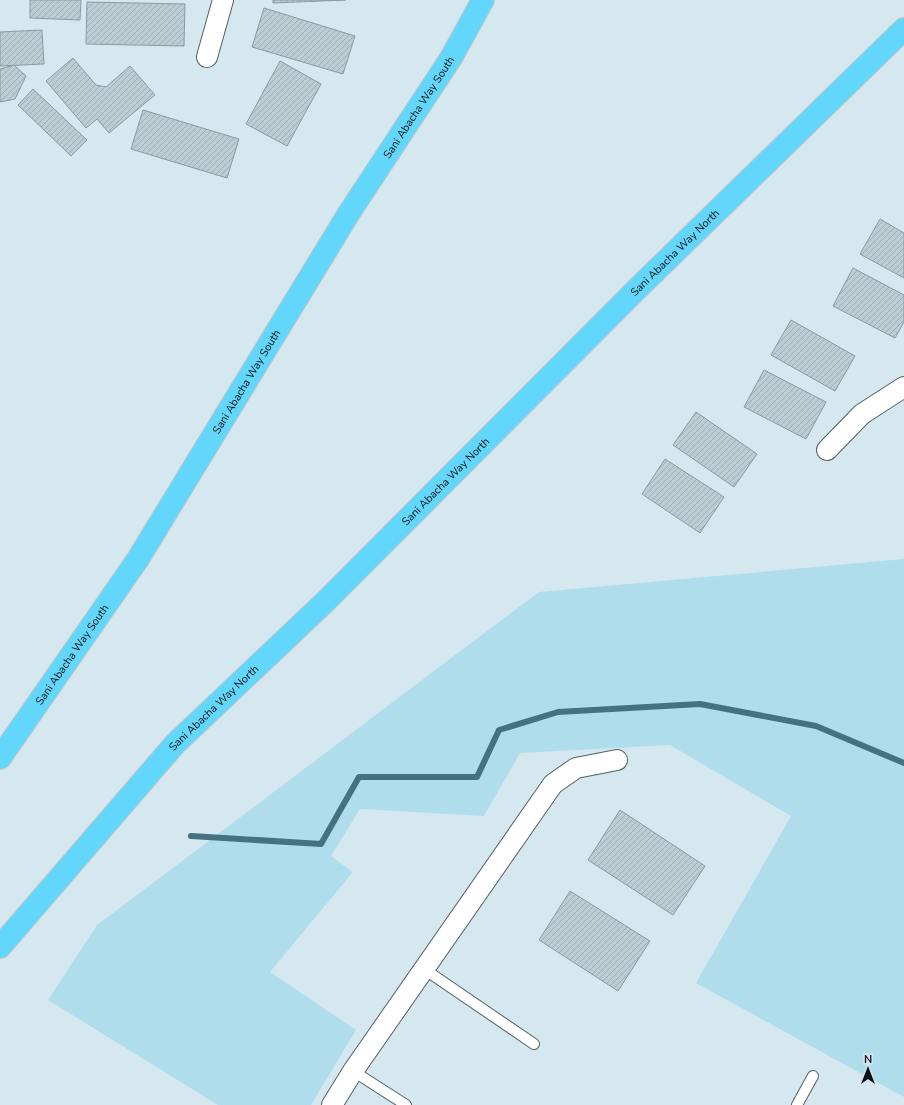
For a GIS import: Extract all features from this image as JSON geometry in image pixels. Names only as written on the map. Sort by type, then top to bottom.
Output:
[{"type":"highway","name":"Sani Abacha Way South","points":[[3,746],[138,559],[349,213],[451,58],[483,0]]},
{"type":"highway","name":"Sani Abacha Way North","points":[[0,947],[175,744],[327,600],[636,290],[904,29]]},
{"type":"street","points":[[207,57],[223,0]]},
{"type":"street","points":[[827,450],[862,414],[904,387]]},
{"type":"street","points":[[332,1105],[353,1071],[553,784],[576,768],[617,760]]},
{"type":"lane","points":[[424,969],[534,1044]]},
{"type":"lane","points":[[353,1071],[406,1105]]},
{"type":"lane","points":[[797,1105],[813,1076]]},
{"type":"shaded area","points":[[904,559],[904,1097],[696,983],[791,816],[670,745],[520,753],[484,816],[360,809],[331,856],[353,872],[270,972],[356,1030],[311,1105],[218,1105],[48,1000],[97,925],[539,592]]},
{"type":"building","points":[[30,0],[81,0],[80,20],[30,18]]},
{"type":"building","points":[[273,0],[346,0],[273,3]]},
{"type":"building","points":[[87,2],[185,4],[184,46],[86,44]]},
{"type":"building","points":[[264,8],[355,36],[343,74],[252,47]]},
{"type":"building","points":[[42,30],[44,64],[0,66],[0,32]]},
{"type":"building","points":[[73,58],[96,85],[106,87],[130,66],[155,95],[109,133],[97,119],[86,128],[46,81]]},
{"type":"building","points":[[280,61],[321,84],[287,146],[246,124]]},
{"type":"building","points":[[14,65],[26,76],[15,99],[0,102],[0,69]]},
{"type":"building","points":[[33,89],[87,140],[71,156],[18,105]]},
{"type":"building","points":[[143,110],[239,139],[227,178],[131,149]]},
{"type":"building","points":[[880,219],[904,233],[904,278],[860,254]]},
{"type":"building","points":[[853,268],[904,295],[904,322],[895,338],[833,306]]},
{"type":"building","points":[[791,320],[855,356],[835,391],[771,355]]},
{"type":"building","points":[[764,370],[826,402],[806,439],[744,407]]},
{"type":"building","points":[[696,412],[757,454],[734,487],[673,445]]},
{"type":"building","points":[[665,459],[724,497],[700,533],[642,494]]},
{"type":"building","points":[[620,810],[705,866],[673,915],[588,860]]},
{"type":"building","points":[[570,891],[650,941],[618,991],[539,940]]},
{"type":"waterway","points":[[191,836],[321,844],[359,777],[477,777],[499,730],[558,712],[700,704],[816,726],[904,763]]}]
